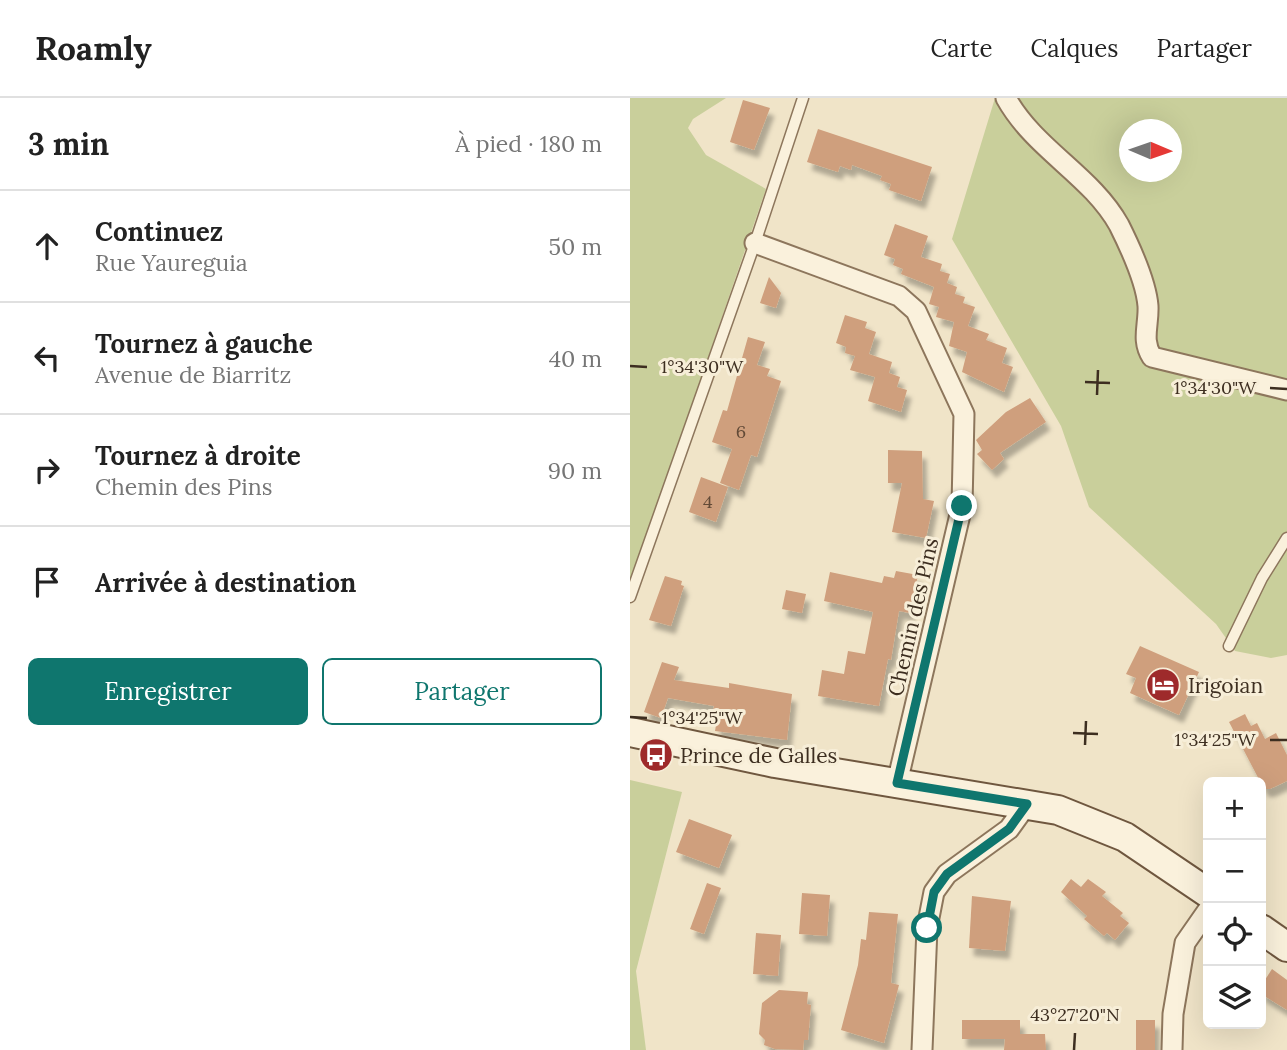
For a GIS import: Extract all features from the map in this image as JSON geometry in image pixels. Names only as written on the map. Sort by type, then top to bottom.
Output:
[{"type":"main road","points":[[630,732],[775,763],[1027,804],[1084,819],[1125,837],[1203,891]]},
{"type":"main road","points":[[1266,932],[1287,947]]},
{"type":"street","points":[[1006,98],[1038,142],[1081,177],[1118,224],[1148,305],[1145,346],[1152,357],[1287,390]]},
{"type":"street","name":"Chemin des Pins","points":[[755,243],[899,296],[916,312],[964,414],[962,506],[897,783]]},
{"type":"street","points":[[922,1050],[927,928],[934,892],[947,874],[1009,829],[1027,804]]},
{"type":"street","points":[[1172,1050],[1174,1001],[1185,943],[1203,917]]},
{"type":"lane","points":[[796,98],[800,109]]},
{"type":"lane","points":[[630,597],[755,243],[803,98]]},
{"type":"lane","points":[[1229,646],[1262,578],[1287,538]]},
{"type":"green space","points":[[630,98],[726,98],[693,119],[688,128],[706,155],[766,189],[630,585]]},
{"type":"green space","points":[[995,98],[1287,98],[1287,655],[1271,658],[1235,651],[1216,624],[1089,507],[1061,426],[952,239]]},
{"type":"green space","points":[[630,780],[682,792],[636,971],[646,1050],[630,1050]]},
{"type":"building","points":[[743,100],[770,108],[754,150],[730,142]]},
{"type":"building","points":[[818,129],[932,167],[921,201],[889,190],[891,184],[880,180],[882,176],[852,165],[851,170],[840,166],[838,172],[807,162]]},
{"type":"building","points":[[895,224],[928,236],[921,257],[942,264],[940,271],[950,274],[947,283],[957,287],[955,294],[965,297],[963,303],[975,307],[968,326],[989,334],[986,340],[1007,348],[1002,363],[1013,367],[1004,392],[962,372],[967,352],[949,346],[954,322],[936,317],[939,307],[929,304],[934,287],[901,274],[903,269],[893,265],[895,259],[884,255]]},
{"type":"building","points":[[769,277],[781,293],[776,308],[760,303]]},
{"type":"building","points":[[845,315],[867,322],[865,328],[876,332],[869,354],[892,362],[889,373],[900,377],[897,387],[907,390],[901,412],[868,401],[875,377],[850,370],[855,356],[845,353],[846,347],[836,343]]},
{"type":"building","points":[[748,337],[765,342],[757,365],[770,369],[767,376],[781,381],[757,457],[751,455],[739,490],[720,483],[732,449],[712,442],[723,410],[727,411]]},
{"type":"building","points":[[1030,398],[1046,422],[1000,453],[1004,459],[992,470],[977,454],[982,450],[976,440],[1006,412]]},
{"type":"building","points":[[888,450],[922,451],[923,499],[934,501],[926,538],[892,532],[902,483],[888,483]]},
{"type":"building","points":[[701,477],[728,487],[716,522],[689,512]]},
{"type":"building","points":[[896,571],[918,575],[910,613],[899,611],[891,660],[888,659],[879,706],[818,696],[822,670],[844,674],[848,651],[865,654],[873,612],[824,601],[830,572],[882,583],[884,576],[894,578]]},
{"type":"building","points":[[665,576],[682,581],[681,585],[684,586],[671,626],[649,620]]},
{"type":"building","points":[[786,590],[806,594],[802,613],[782,609]]},
{"type":"building","name":"Irigoian","points":[[1140,646],[1199,672],[1179,715],[1130,693],[1136,678],[1126,674]]},
{"type":"building","points":[[662,662],[679,667],[674,680],[729,688],[729,683],[792,694],[787,740],[715,731],[718,713],[713,712],[714,706],[668,698],[661,718],[644,712]]},
{"type":"building","points":[[1245,714],[1251,726],[1257,723],[1265,739],[1276,733],[1287,755],[1287,781],[1266,789],[1266,777],[1258,777],[1229,722]]},
{"type":"building","points":[[689,819],[732,835],[719,868],[676,852]]},
{"type":"building","points":[[1071,879],[1081,887],[1088,879],[1106,892],[1102,896],[1123,913],[1120,916],[1129,923],[1115,940],[1107,933],[1104,936],[1084,919],[1087,916],[1061,892]]},
{"type":"building","points":[[707,883],[721,888],[704,934],[690,929]]},
{"type":"building","points":[[802,893],[830,895],[827,936],[799,934]]},
{"type":"building","points":[[972,896],[1011,901],[1005,951],[969,948]]},
{"type":"building","points":[[869,912],[898,914],[891,983],[899,985],[884,1043],[841,1030],[858,965],[861,939],[866,940]]},
{"type":"building","points":[[756,933],[781,935],[778,976],[753,974]]},
{"type":"building","points":[[1272,969],[1287,980],[1287,1010],[1266,997],[1266,978]]},
{"type":"building","points":[[779,990],[808,992],[807,1004],[811,1005],[808,1040],[804,1040],[803,1050],[775,1049],[764,1045],[765,1040],[759,1034],[762,1003]]},
{"type":"building","points":[[962,1020],[1020,1020],[1020,1034],[1045,1034],[1046,1050],[1004,1050],[1005,1039],[962,1039]]},
{"type":"building","points":[[1136,1020],[1155,1020],[1155,1050],[1136,1050]]},
{"type":"place","name":"Irigoian","points":[[1163,685]]},
{"type":"place","name":"Prince de Galles","points":[[656,755]]},
{"type":"route","points":[[927,928],[934,892],[947,874],[1009,829],[1027,804],[897,783],[962,506]]}]
